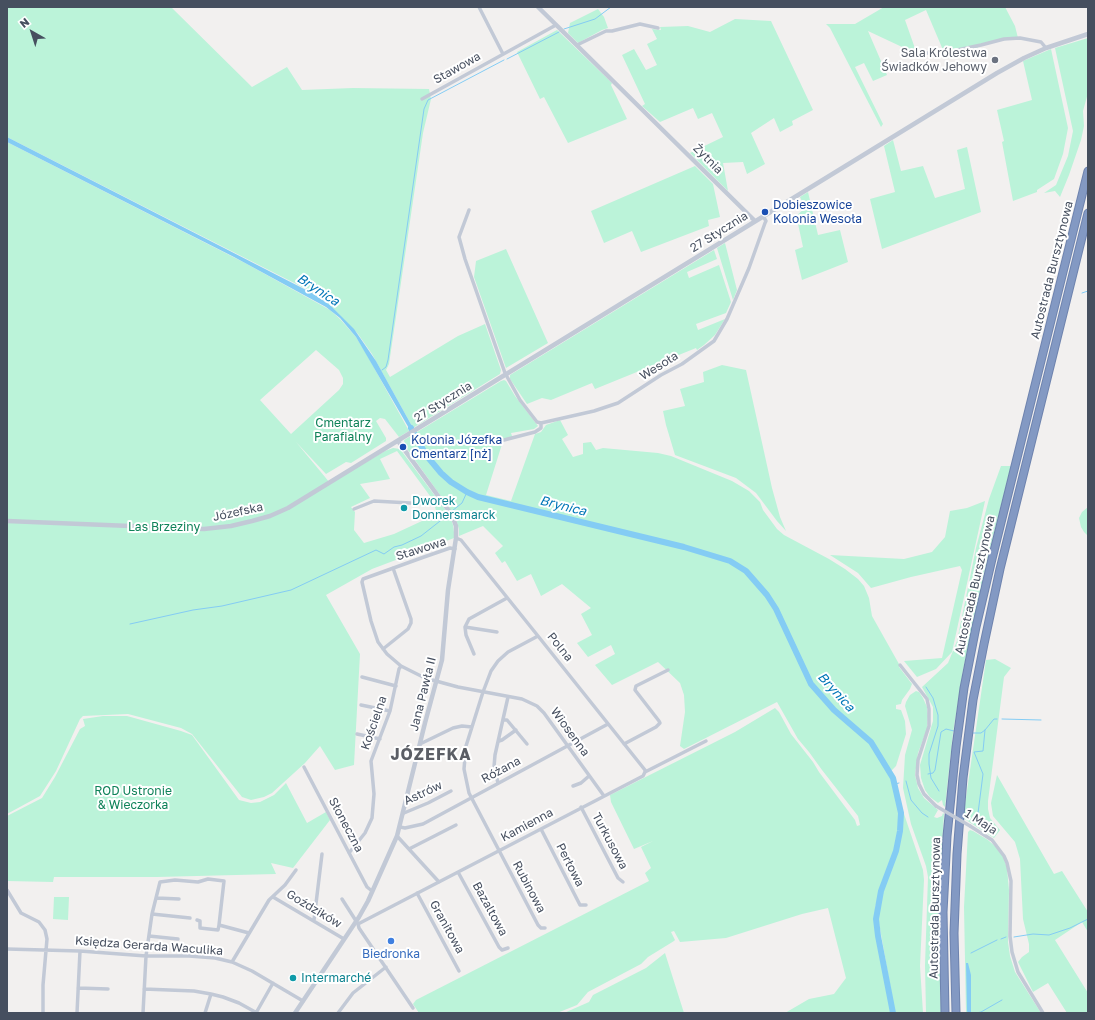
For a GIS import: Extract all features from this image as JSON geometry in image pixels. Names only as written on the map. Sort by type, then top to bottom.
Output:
[{"type":"highway","name":"Autostrada Bursztynowa","points":[[945,1013],[943,918],[947,836],[956,746],[964,688],[990,566],[1088,172]]},
{"type":"highway","name":"Autostrada Bursztynowa","points":[[956,1013],[954,933],[957,848],[963,778],[973,700],[1001,563],[1088,213]]},
{"type":"street","points":[[479,7],[503,54]]},
{"type":"street","name":"Żytnia","points":[[538,7],[755,221]]},
{"type":"street","points":[[577,45],[606,31],[612,31],[640,24],[658,28]]},
{"type":"street","name":"Stawowa","points":[[422,99],[556,25]]},
{"type":"street","name":"27 Stycznia","points":[[407,436],[997,73],[1046,48],[1088,34]]},
{"type":"street","points":[[922,53],[943,53],[1004,39],[1020,38],[1039,41],[1043,43],[1046,48]]},
{"type":"street","points":[[469,210],[459,237],[506,375],[520,400],[537,422],[541,424],[541,428],[535,432],[504,440]]},
{"type":"street","name":"Wesoła","points":[[541,424],[618,404],[661,375],[682,364],[714,340],[727,319],[749,268],[766,221],[763,216]]},
{"type":"street","name":"Józefska","points":[[7,521],[204,529],[231,526],[270,516],[288,508],[407,436]]},
{"type":"street","name":"Jana Pawła II","points":[[295,1013],[357,922],[397,836],[442,660],[448,590],[457,528],[452,515],[398,441]]},
{"type":"street","points":[[354,509],[374,501],[428,504],[443,503]]},
{"type":"street","name":"Polna","points":[[456,538],[461,540],[645,772]]},
{"type":"street","name":"Stawowa","points":[[383,649],[374,632],[362,582],[363,579],[450,548],[455,548]]},
{"type":"street","points":[[383,649],[408,629],[411,622],[393,568]]},
{"type":"street","points":[[474,654],[467,640],[465,627],[469,619],[507,598]]},
{"type":"street","points":[[465,627],[497,632]]},
{"type":"street","name":"Rubinowa","points":[[538,636],[515,648],[498,661],[490,671],[482,692],[466,746],[464,760],[465,776],[471,797],[538,925],[541,928],[545,928]]},
{"type":"street","name":"Wiosenna","points":[[383,649],[402,666],[425,678],[437,682],[526,701],[537,706],[568,745],[604,796]]},
{"type":"street","name":"1 Maja","points":[[900,665],[927,699],[929,709],[929,726],[918,760],[917,775],[919,784],[924,794],[936,806],[992,840],[1008,863],[1011,881],[1010,929],[1012,952],[1018,972],[1043,1013]]},
{"type":"street","name":"Kościelna","points":[[349,853],[365,833],[372,818],[374,794],[371,761],[390,711],[399,669],[402,666]]},
{"type":"street","points":[[624,744],[656,727],[660,723],[636,690],[636,686],[668,670]]},
{"type":"street","points":[[362,677],[396,686]]},
{"type":"street","points":[[498,783],[494,767],[495,755],[508,697]]},
{"type":"street","points":[[361,705],[390,711]]},
{"type":"street","points":[[503,720],[507,720],[527,744]]},
{"type":"street","name":"Różana","points":[[400,827],[405,828],[423,824],[608,724]]},
{"type":"street","points":[[420,744],[453,728],[462,726],[472,727]]},
{"type":"street","points":[[499,741],[516,730]]},
{"type":"street","points":[[358,734],[380,739]]},
{"type":"street","name":"Kamienna","points":[[357,922],[439,882],[643,776],[645,772],[706,740]]},
{"type":"street","name":"Słoneczna","points":[[304,767],[367,887],[372,892]]},
{"type":"street","points":[[573,786],[581,783],[589,776]]},
{"type":"street","name":"Astrów","points":[[404,813],[451,791]]},
{"type":"street","name":"Turkusowa","points":[[581,807],[618,878],[623,882]]},
{"type":"street","points":[[409,849],[456,825]]},
{"type":"street","name":"Perłowa","points":[[541,829],[580,904],[586,905]]},
{"type":"street","points":[[397,836],[439,882]]},
{"type":"street","points":[[314,920],[322,854]]},
{"type":"street","points":[[232,962],[269,900],[285,885],[296,870]]},
{"type":"street","name":"Bazaltowa","points":[[458,872],[499,947],[502,950],[508,948]]},
{"type":"street","points":[[143,1013],[146,956],[152,914],[160,882],[176,880],[198,882],[208,880],[224,881],[218,930],[200,928],[200,921],[197,920]]},
{"type":"street","points":[[7,890],[21,913],[39,922],[45,930],[46,950],[43,1013]]},
{"type":"street","name":"Granitowa","points":[[417,893],[459,971]]},
{"type":"street","name":"Goździków","points":[[273,897],[314,920],[344,940]]},
{"type":"street","points":[[157,898],[179,899]]},
{"type":"street","points":[[342,899],[357,922],[359,928],[413,1008]]},
{"type":"street","points":[[152,914],[190,918]]},
{"type":"street","points":[[219,926],[249,933]]},
{"type":"street","points":[[149,936],[178,939]]},
{"type":"street","name":"Księdza Gerarda Waculika","points":[[7,949],[215,958],[232,962],[252,971],[303,1001]]},
{"type":"street","points":[[77,1013],[80,951]]},
{"type":"street","points":[[338,1013],[353,993],[386,967]]},
{"type":"street","points":[[144,989],[194,991],[211,994],[238,1003],[256,1013],[274,983]]},
{"type":"street","points":[[78,988],[108,989]]},
{"type":"street","points":[[205,1013],[211,994]]},
{"type":"green space","points":[[7,7],[171,7],[252,87],[287,67],[302,90],[353,88],[429,89],[431,99],[423,133],[389,364],[386,370],[390,377],[458,336],[485,324],[501,370],[500,374],[413,428],[372,354],[358,334],[330,305],[310,291],[7,137]]},
{"type":"green space","points":[[884,7],[1005,7],[1015,26],[1018,38],[982,44],[977,48],[943,50],[926,10],[905,20],[917,54],[868,31],[887,75],[873,81],[864,63],[855,67],[883,124],[881,127],[830,28],[826,24],[855,24]]},
{"type":"green space","points":[[598,9],[604,17],[608,28],[578,43],[568,33],[570,23]]},
{"type":"green space","points":[[735,19],[771,21],[813,110],[792,121],[793,125],[780,132],[774,118],[751,133],[765,164],[747,174],[743,162],[723,163],[728,191],[690,153],[723,137],[712,113],[698,119],[693,108],[660,122],[642,106],[645,104],[622,55],[634,49],[646,70],[657,65],[647,44],[657,39],[652,29],[661,30],[660,27],[688,26],[710,32]]},
{"type":"green space","points":[[557,30],[612,83],[611,85],[627,119],[568,143],[544,97],[540,99],[517,52]]},
{"type":"green space","points":[[1088,38],[1088,93],[1083,111],[1084,126],[1081,140],[1060,197],[1055,191],[1044,193],[1056,185],[1068,156],[1073,131],[1055,48]]},
{"type":"green space","points":[[1051,49],[1068,128],[1063,154],[1054,179],[1037,190],[1037,192],[1013,201],[1002,142],[1004,141],[997,110],[1032,100],[1023,61]]},
{"type":"green space","points":[[893,140],[901,171],[923,166],[935,198],[965,189],[957,150],[967,147],[981,212],[882,249],[870,199],[895,192],[884,146]]},
{"type":"green space","name":"Las Brzeziny","points":[[7,142],[245,263],[330,310],[356,337],[409,431],[399,437],[385,419],[380,418],[376,421],[386,438],[386,441],[351,463],[346,462],[326,474],[296,442],[330,483],[385,451],[393,448],[400,449],[450,516],[453,525],[454,538],[372,569],[326,595],[360,654],[354,765],[335,770],[320,746],[305,763],[272,793],[264,797],[251,800],[242,797],[192,734],[181,728],[128,714],[83,716],[80,719],[56,771],[40,796],[7,814]],"holes":[[[316,350],[339,370],[343,378],[343,384],[339,390],[291,434],[260,400]],[[397,451],[433,500],[437,514],[394,534],[364,543],[354,530],[355,512],[351,507],[370,498],[360,484],[390,479],[380,459]]]},
{"type":"green space","points":[[695,166],[713,184],[720,217],[708,220],[709,226],[641,252],[632,231],[604,243],[591,211]]},
{"type":"green space","points":[[808,192],[818,235],[840,230],[848,262],[802,280],[795,250],[803,247],[797,219],[795,217],[805,208],[800,197]]},
{"type":"green space","points":[[725,243],[737,290],[733,300],[717,248]]},
{"type":"green space","points":[[506,249],[548,343],[506,368],[474,277],[476,261]]},
{"type":"green space","points":[[714,250],[717,259],[687,272],[689,278],[719,265],[731,302],[726,313],[696,324],[698,330],[725,319],[715,335],[704,345],[697,350],[696,348],[595,389],[592,383],[551,400],[542,398],[527,404],[510,379],[510,375]]},
{"type":"green space","points":[[722,365],[746,370],[772,488],[780,517],[786,531],[756,493],[736,478],[675,455],[663,411],[685,406],[680,389],[704,382],[703,372]]},
{"type":"green space","points":[[504,380],[538,426],[534,429],[511,433],[513,439],[503,441],[486,495],[511,501],[535,434],[541,432],[546,425],[560,420],[568,435],[562,439],[573,457],[583,454],[583,443],[591,442],[596,450],[603,448],[658,453],[671,456],[732,481],[749,491],[760,502],[763,510],[777,529],[784,535],[845,569],[858,579],[864,586],[869,598],[872,616],[899,664],[899,667],[912,684],[901,704],[896,705],[896,709],[901,710],[905,721],[906,734],[896,766],[889,773],[900,813],[899,823],[895,850],[875,908],[875,927],[891,1013],[785,1013],[809,999],[834,994],[846,978],[828,908],[802,914],[726,938],[680,942],[674,931],[671,932],[675,940],[674,941],[648,957],[641,964],[588,992],[577,1005],[557,1013],[419,1013],[413,1004],[416,1000],[649,881],[645,873],[651,868],[641,847],[653,841],[634,849],[611,802],[610,795],[735,732],[775,708],[779,712],[791,734],[855,820],[857,826],[860,825],[858,816],[798,739],[777,702],[684,749],[680,746],[685,712],[684,695],[680,683],[658,662],[612,685],[595,665],[615,654],[611,645],[588,657],[577,643],[592,635],[581,614],[591,608],[562,584],[541,596],[531,574],[517,581],[505,561],[502,563],[495,553],[503,546],[483,526],[459,536],[459,529],[455,516],[405,446],[404,440]]},
{"type":"green space","points":[[1001,466],[1011,466],[987,560],[963,670],[953,733],[945,807],[942,800],[938,803],[930,797],[925,790],[921,778],[920,765],[933,721],[933,707],[922,687],[948,663],[957,641],[976,548],[989,499]]},
{"type":"green space","points":[[985,501],[952,652],[936,669],[917,677],[904,661],[942,658],[962,570],[960,566],[871,588],[858,573],[830,555],[904,559],[932,552],[945,537],[950,511],[967,508]]},
{"type":"green space","points":[[1088,507],[1088,536],[1081,527],[1079,518],[1082,512]]},
{"type":"green space","points":[[995,659],[1011,668],[1004,677],[988,801],[990,818],[1000,830],[994,838],[963,818],[986,660]]},
{"type":"green space","points":[[916,691],[919,692],[923,698],[927,707],[928,716],[927,729],[918,753],[915,775],[918,788],[924,798],[938,810],[934,817],[937,818],[942,816],[943,813],[944,814],[938,908],[941,1013],[926,1013],[925,965],[928,877],[926,866],[911,824],[903,788],[905,755],[912,730],[905,706],[910,695]]},
{"type":"green space","name":"ROD Ustronie & Wieczorka","points":[[103,716],[127,716],[192,735],[239,800],[251,803],[260,802],[274,795],[286,783],[307,823],[326,812],[330,820],[293,868],[271,863],[276,874],[157,877],[54,877],[53,882],[7,881],[7,816],[42,798],[55,777],[80,729],[85,726],[83,719]]},
{"type":"green space","points":[[997,775],[1054,874],[1062,871],[1088,912],[1088,932],[1082,922],[1055,940],[1088,993],[1088,1013],[1067,1013],[1048,983],[1033,992],[1018,962],[1029,952],[1029,944],[1023,919],[1020,859],[1015,842],[993,816],[991,803]]},
{"type":"green space","points":[[903,811],[923,870],[924,880],[920,966],[923,1013],[895,1013],[879,923],[879,909],[882,892],[899,846]]},
{"type":"green space","points":[[970,830],[988,840],[1003,856],[1007,868],[1009,890],[1008,942],[1010,956],[1015,972],[1041,1013],[966,1013],[964,907],[968,832]]},
{"type":"green space","points":[[54,897],[69,897],[68,920],[53,919]]},
{"type":"green space","points":[[665,953],[684,1013],[564,1013],[589,1002],[593,995],[646,968]]},
{"type":"water","points":[[7,137],[312,293],[330,305],[354,329],[376,361],[413,428],[410,430],[356,337],[340,318],[326,307],[234,257],[7,142]]},
{"type":"water","points":[[966,963],[968,963],[971,975],[971,1013],[968,1013],[967,1011]]},
{"type":"waterway","points":[[564,29],[595,19],[611,7]]},
{"type":"waterway","points":[[507,59],[559,32]]},
{"type":"waterway","points":[[382,370],[386,367],[388,360],[424,109],[428,100],[504,60]]},
{"type":"waterway","points":[[1082,293],[1088,291]]},
{"type":"waterway","name":"Brynica","points":[[411,428],[426,455],[441,473],[451,482],[467,492],[478,497],[684,547],[730,561],[746,571],[767,595],[776,609],[811,684],[834,710],[871,742],[893,778],[901,813],[900,831],[896,851],[881,891],[876,919],[893,1013]]},
{"type":"waterway","points":[[452,511],[462,503],[467,492]]},
{"type":"waterway","points":[[130,624],[193,610],[222,606],[291,590],[376,550],[384,554],[394,547],[421,536],[449,514]]},
{"type":"waterway","points":[[926,687],[933,698],[938,715],[938,726],[929,754],[929,764],[931,778],[939,791]]},
{"type":"waterway","points":[[973,733],[981,733],[994,719],[997,719]]},
{"type":"waterway","points":[[1002,719],[1041,720]]},
{"type":"waterway","points":[[928,774],[933,773],[935,770],[941,732],[946,729],[954,731]]},
{"type":"waterway","points":[[978,824],[977,821],[983,774],[974,752],[983,751],[985,730]]},
{"type":"waterway","points":[[906,781],[911,800],[922,813],[928,817]]},
{"type":"waterway","name":"Brynica","points":[[895,784],[899,783]]},
{"type":"waterway","points":[[1014,937],[1033,934],[1049,935],[1070,928],[1088,919]]},
{"type":"waterway","points":[[1001,939],[1006,937]]},
{"type":"waterway","points":[[971,953],[997,940]]},
{"type":"waterway","points":[[930,957],[940,956]]},
{"type":"waterway","points":[[976,1013],[981,1012],[1002,1000]]},
{"type":"place","name":"Sala Królestwa Świadków Jehowy","points":[[995,60]]},
{"type":"place","name":"Dobieszowice Kolonia Wesoła","points":[[765,212]]},
{"type":"place","name":"Kolonia Józefka Cmentarz [nż]","points":[[403,447]]},
{"type":"place","name":"Dworek Donnersmarck","points":[[404,508]]},
{"type":"place","name":"Biedronka","points":[[391,941]]},
{"type":"place","name":"Intermarché","points":[[293,978]]},
{"type":"district","name":"JÓZEFKA","points":[[431,755]]},
{"type":"park label","name":"Cmentarz Parafialny","points":[[343,430]]}]
